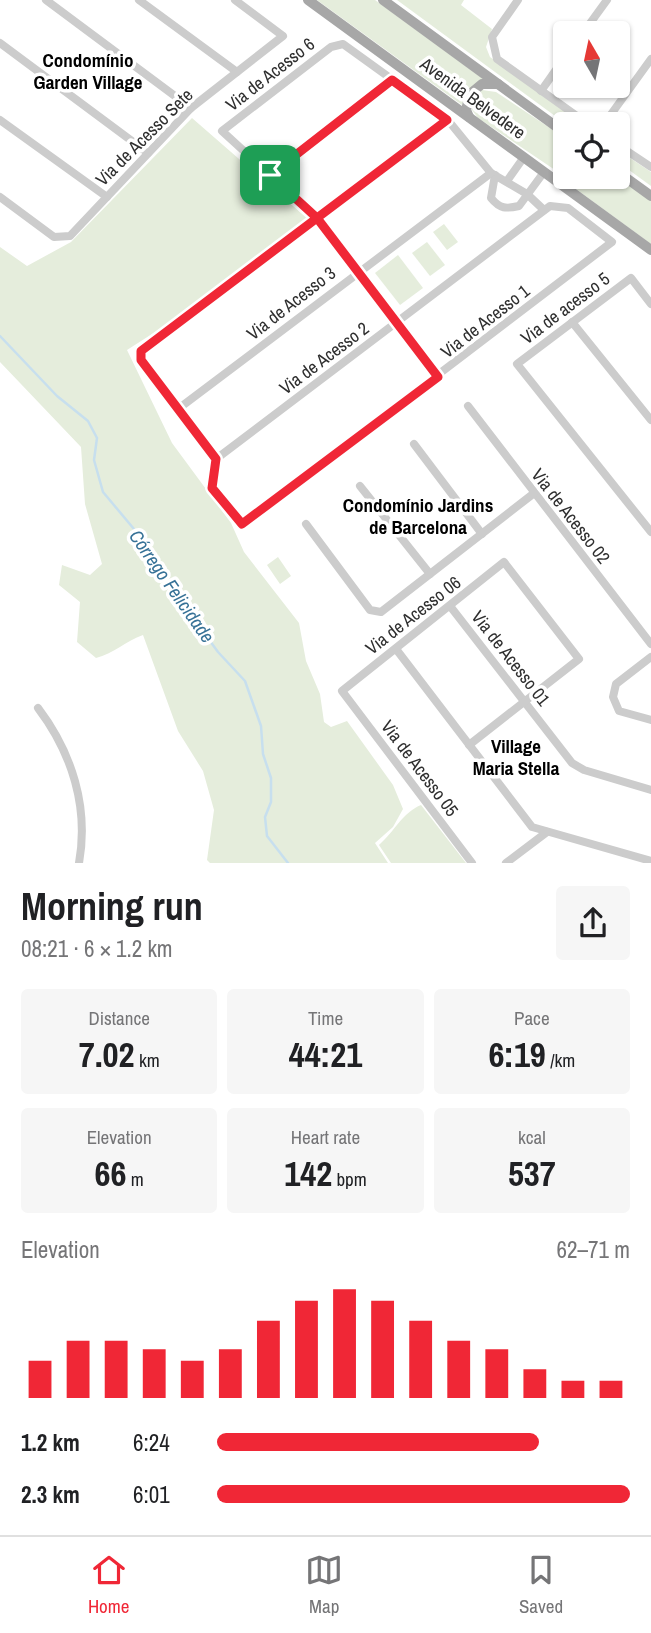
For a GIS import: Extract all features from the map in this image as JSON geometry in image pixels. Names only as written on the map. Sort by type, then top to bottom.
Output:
[{"type":"main road","name":"Avenida Belvedere","points":[[308,0],[651,250]]},
{"type":"main road","name":"Avenida Belvedere","points":[[383,0],[553,124]]},
{"type":"main road","points":[[469,118],[466,110],[470,94],[482,84],[498,84]]},
{"type":"main road","points":[[549,175],[553,175]]},
{"type":"main road","points":[[630,181],[651,196]]},
{"type":"street","points":[[46,0],[191,108]]},
{"type":"street","points":[[139,0],[237,72]]},
{"type":"street","name":"Via de Acesso Sete","points":[[0,197],[54,237],[65,238],[191,108],[283,36],[235,0]]},
{"type":"street","points":[[518,0],[496,30],[491,44],[497,59],[571,112]]},
{"type":"street","points":[[592,21],[607,0]]},
{"type":"street","points":[[0,43],[148,153]]},
{"type":"street","name":"Via de Acesso 6","points":[[270,175],[222,131],[339,44],[392,80]]},
{"type":"street","points":[[613,112],[651,59]]},
{"type":"street","points":[[541,90],[553,74]]},
{"type":"street","points":[[438,377],[317,218],[270,175],[392,80],[461,133],[493,174],[547,208]]},
{"type":"street","points":[[0,120],[107,197]]},
{"type":"street","points":[[216,459],[141,360],[141,351],[447,120]]},
{"type":"street","points":[[630,153],[651,167]]},
{"type":"street","points":[[507,181],[524,157]]},
{"type":"street","points":[[493,174],[491,198],[506,209],[519,206],[527,194],[549,175]]},
{"type":"street","name":"Via de Acesso 3","points":[[178,409],[357,271],[493,174]]},
{"type":"street","points":[[519,206],[533,219]]},
{"type":"street","name":"Via de Acesso 2","points":[[216,459],[547,208]]},
{"type":"street","name":"Via de Acesso 1","points":[[216,459],[212,488],[242,524],[612,242],[568,208],[547,208]]},
{"type":"street","name":"Via de acesso 5","points":[[651,304],[631,278],[517,364],[651,532]]},
{"type":"street","points":[[572,322],[650,415]]},
{"type":"street","name":"Via de Acesso 02","points":[[468,406],[533,494],[651,644]]},
{"type":"street","points":[[414,444],[482,534]]},
{"type":"street","points":[[360,486],[430,575]]},
{"type":"street","points":[[306,524],[370,610],[375,612],[386,609],[533,494]]},
{"type":"street","name":"Via de Acesso 06","points":[[342,691],[505,562],[579,659],[525,701]]},
{"type":"street","name":"Via de Acesso 01","points":[[450,606],[572,763],[584,770],[651,790]]},
{"type":"street","points":[[396,649],[532,827],[651,861]]},
{"type":"street","points":[[651,657],[616,684],[613,697],[619,711],[651,720]]},
{"type":"street","name":"Via de Acesso 05","points":[[342,691],[472,863]]},
{"type":"street","points":[[469,745],[525,701]]},
{"type":"street","points":[[38,708],[64,749],[82,805],[84,825],[79,863]]},
{"type":"street","points":[[506,863],[547,832]]},
{"type":"green space","points":[[317,0],[375,0],[486,81],[467,90],[462,105]]},
{"type":"green space","points":[[397,0],[464,0],[461,5],[492,29],[486,47],[490,57],[566,112],[553,112],[553,114]]},
{"type":"green space","points":[[482,90],[496,92],[553,130],[553,169],[478,118],[472,110],[472,99]]},
{"type":"green space","points":[[192,118],[307,218],[177,318],[127,350],[172,443],[231,523],[244,552],[299,623],[306,661],[320,694],[324,722],[331,727],[347,721],[393,785],[403,809],[393,827],[375,843],[388,863],[210,863],[207,860],[214,810],[203,771],[178,731],[143,635],[96,658],[77,642],[80,602],[59,585],[62,565],[90,575],[102,564],[85,504],[81,447],[0,362],[0,247],[27,266],[71,242]]},
{"type":"green space","points":[[630,158],[651,172],[651,186],[630,171]]},
{"type":"green space","points":[[630,185],[651,200],[651,244],[576,189],[630,189]]},
{"type":"green space","points":[[444,224],[458,242],[447,250],[433,232]]},
{"type":"green space","points":[[427,242],[445,265],[430,276],[412,253]]},
{"type":"green space","points":[[398,255],[423,288],[400,305],[375,273]]},
{"type":"green space","points":[[278,557],[291,576],[280,584],[267,565]]},
{"type":"green space","points":[[421,805],[466,863],[391,863],[379,845],[404,817]]},
{"type":"waterway","name":"Córrego Felicidade","points":[[0,336],[57,396],[88,421],[97,438],[94,460],[103,492],[144,541],[167,582],[218,652],[245,681],[261,726],[263,754],[271,778],[271,802],[265,817],[267,836],[288,863]]},
{"type":"district","name":"Condomínio Garden Village","points":[[88,71]]},
{"type":"district","name":"Condomínio Jardins de Barcelona","points":[[418,516]]},
{"type":"district","name":"Village Maria Stella","points":[[516,757]]},
{"type":"route","points":[[270,175],[317,218],[141,351],[141,360],[216,459],[212,488],[242,524],[438,377],[317,218],[447,120],[392,80],[270,175]]}]
